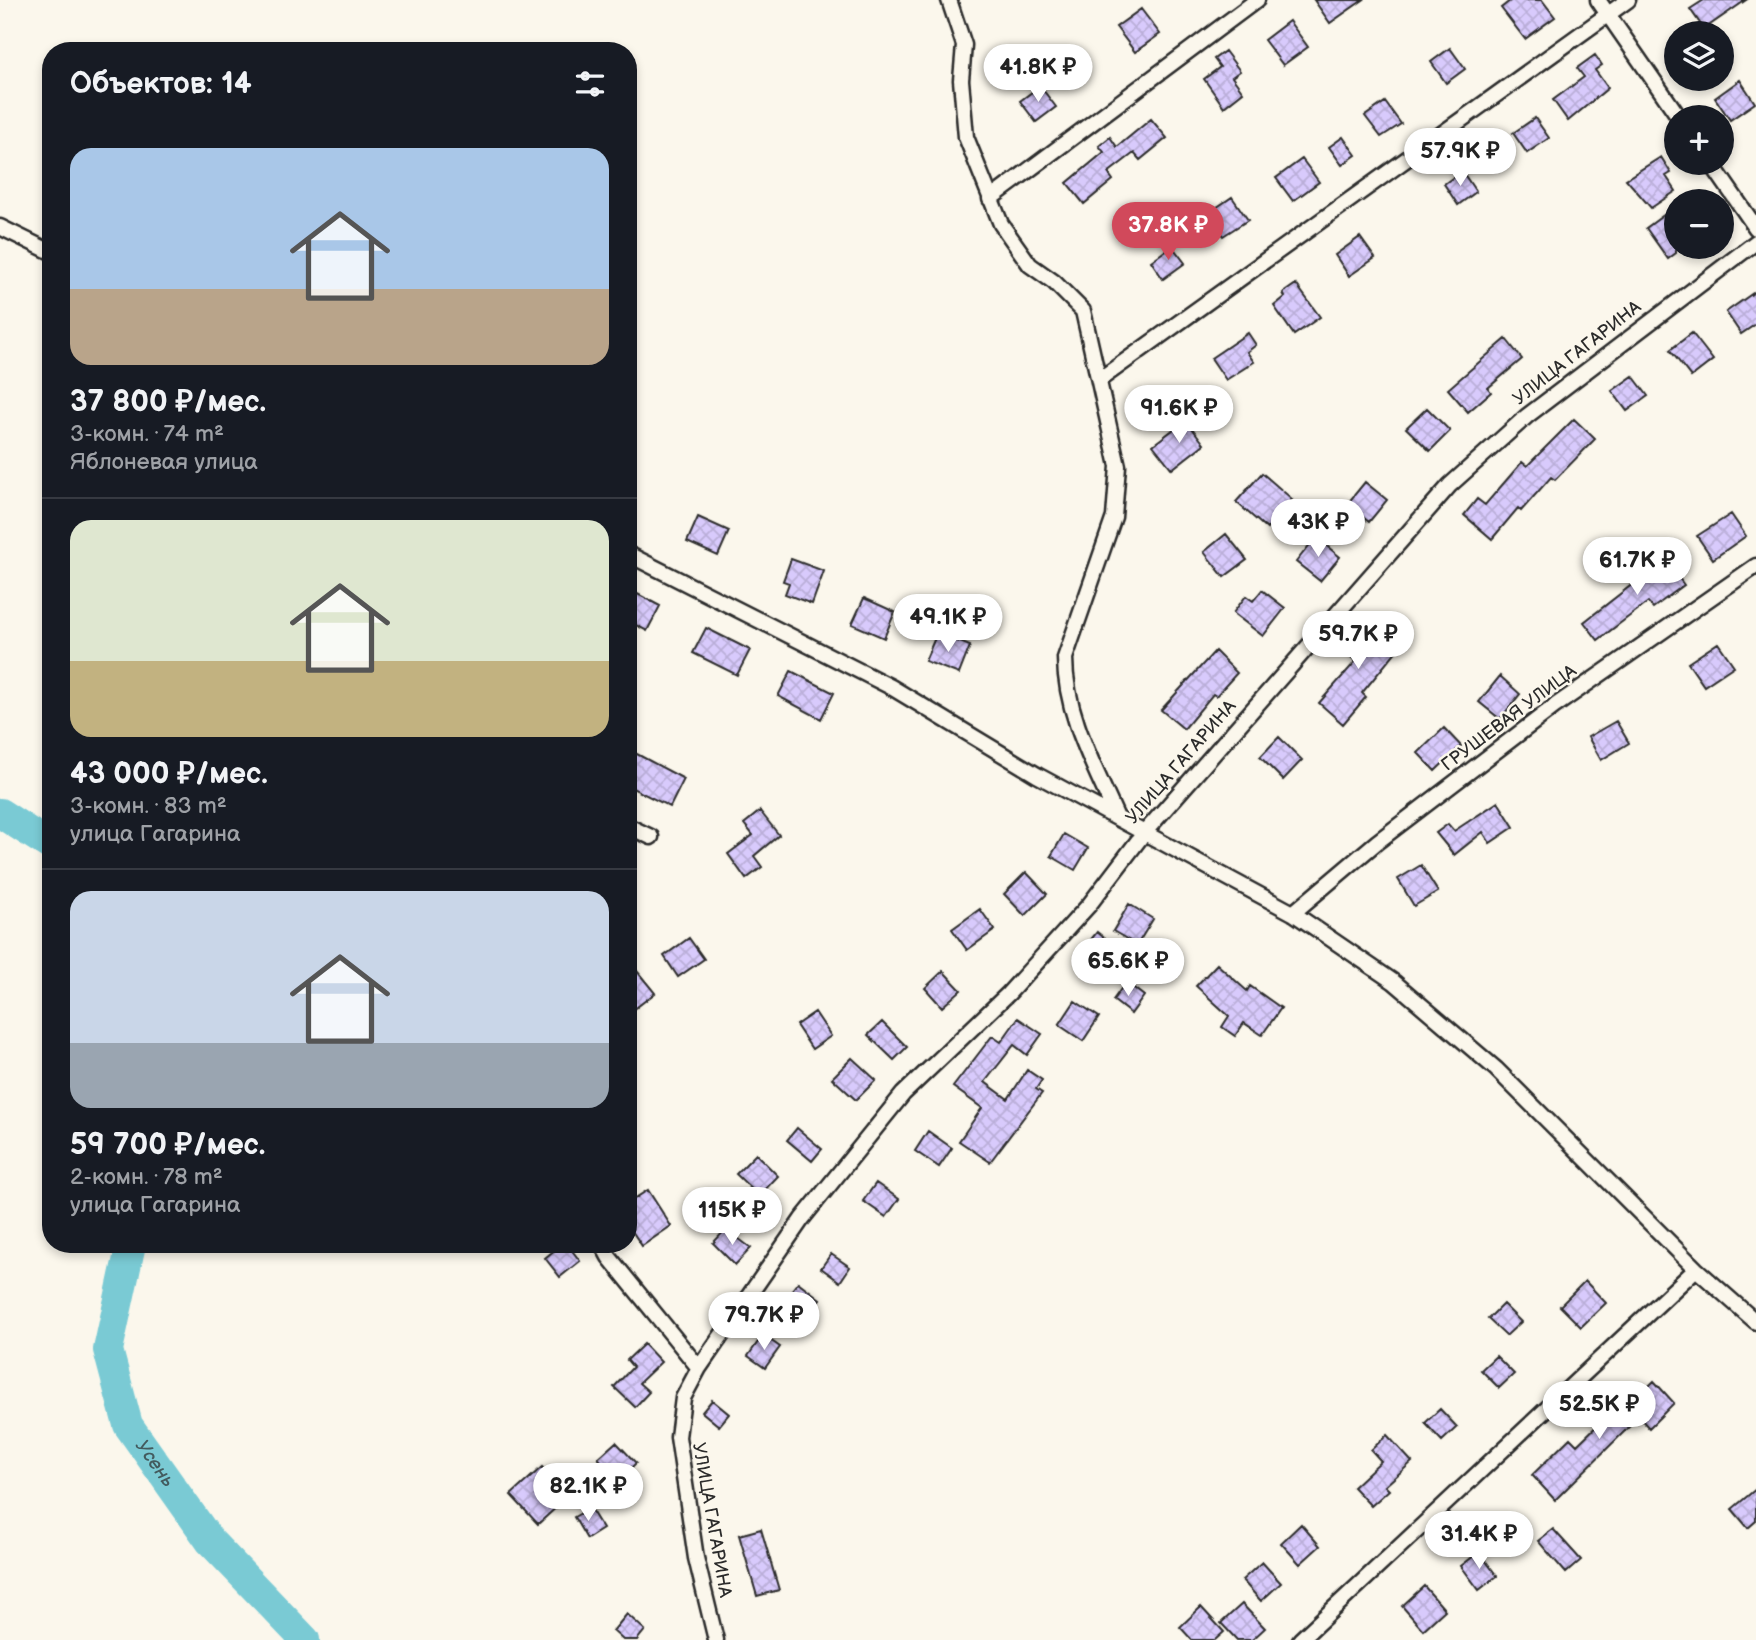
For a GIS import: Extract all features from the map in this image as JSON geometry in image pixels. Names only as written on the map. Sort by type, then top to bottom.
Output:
[{"type":"street","points":[[949,0],[964,45],[961,80],[966,137],[1001,224],[1030,265],[1054,282],[1083,311],[1118,466],[1114,517],[1065,658],[1065,680],[1074,719],[1117,818]]},
{"type":"street","points":[[990,199],[1257,0]]},
{"type":"street","points":[[1598,0],[1671,105]]},
{"type":"street","points":[[1099,380],[1628,0]]},
{"type":"street","points":[[1719,175],[1756,228]]},
{"type":"street","points":[[0,227],[42,248]]},
{"type":"street","name":"УЛИЦА ГАГАРИНА","points":[[716,1640],[696,1558],[678,1437],[683,1398],[699,1368],[802,1219],[903,1094],[1008,994],[1089,905],[1143,833],[1450,485],[1527,416],[1756,242]]},
{"type":"street","points":[[637,559],[891,687],[1037,775],[1293,913],[1394,982],[1496,1069],[1696,1269],[1756,1322]]},
{"type":"street","name":"ГРУШЕВАЯ УЛИЦА","points":[[1293,913],[1377,842],[1545,714],[1756,566]]},
{"type":"street","points":[[637,830],[651,837]]},
{"type":"street","points":[[607,1253],[699,1368]]},
{"type":"street","points":[[1300,1640],[1696,1269]]},
{"type":"building","points":[[1314,0],[1363,0],[1330,23]]},
{"type":"building","points":[[1511,0],[1542,0],[1555,17],[1525,39],[1501,8]]},
{"type":"building","points":[[1704,0],[1746,0],[1716,21],[1698,21],[1690,9]]},
{"type":"building","points":[[1141,9],[1160,34],[1135,52],[1116,27]]},
{"type":"building","points":[[1289,21],[1308,47],[1283,65],[1264,40]]},
{"type":"building","points":[[1450,48],[1465,69],[1446,83],[1431,62]]},
{"type":"building","points":[[1225,51],[1240,71],[1232,77],[1243,92],[1224,107],[1204,79],[1220,67],[1214,59]]},
{"type":"building","points":[[1595,55],[1602,65],[1595,70],[1608,88],[1568,121],[1553,100],[1584,77],[1577,68]]},
{"type":"building","points":[[1740,80],[1755,103],[1734,117],[1734,105],[1720,105],[1715,98],[1725,91],[1734,91],[1734,84]]},
{"type":"building","points":[[1040,86],[1056,107],[1036,122],[1020,101]]},
{"type":"building","points":[[1385,102],[1401,124],[1381,137],[1365,116]]},
{"type":"building","points":[[1535,118],[1549,138],[1527,153],[1513,133]]},
{"type":"building","points":[[1151,119],[1167,138],[1140,160],[1134,153],[1108,173],[1113,180],[1084,204],[1067,183],[1104,152],[1099,146],[1110,137],[1117,147]]},
{"type":"building","points":[[1343,137],[1356,155],[1342,165],[1329,147]]},
{"type":"building","points":[[1661,157],[1664,162],[1664,175],[1668,175],[1675,189],[1664,189],[1664,199],[1651,208],[1626,179]]},
{"type":"building","points":[[1302,159],[1319,182],[1293,201],[1276,178]]},
{"type":"building","points":[[1462,171],[1476,192],[1458,205],[1444,184]]},
{"type":"building","points":[[1232,197],[1248,220],[1223,236],[1207,214]]},
{"type":"building","points":[[1664,215],[1664,253],[1646,228]]},
{"type":"building","points":[[1360,237],[1375,258],[1349,276],[1335,255]]},
{"type":"building","points":[[1172,246],[1185,263],[1163,279],[1151,261]]},
{"type":"building","points":[[1296,284],[1320,317],[1294,335],[1274,306],[1285,297],[1283,293]]},
{"type":"building","points":[[1756,291],[1756,324],[1741,334],[1726,312]]},
{"type":"building","points":[[1248,333],[1256,345],[1247,352],[1254,362],[1226,380],[1211,358]]},
{"type":"building","points":[[1692,333],[1713,360],[1691,377],[1670,350]]},
{"type":"building","points":[[1506,339],[1522,359],[1488,388],[1491,392],[1468,412],[1448,389]]},
{"type":"building","points":[[1633,376],[1648,396],[1627,411],[1612,391]]},
{"type":"building","points":[[1427,408],[1450,431],[1430,451],[1406,428]]},
{"type":"building","points":[[1574,419],[1595,439],[1555,480],[1551,477],[1521,511],[1518,508],[1492,539],[1464,515],[1477,499],[1485,505],[1522,462],[1527,466]]},
{"type":"building","points":[[1186,420],[1204,444],[1172,469],[1153,445]]},
{"type":"building","points":[[1262,473],[1292,499],[1267,529],[1236,502]]},
{"type":"building","points":[[1365,482],[1387,500],[1369,522],[1347,504]]},
{"type":"building","points":[[1731,514],[1746,536],[1713,559],[1697,536]]},
{"type":"building","points":[[698,517],[729,531],[718,556],[687,542]]},
{"type":"building","points":[[1226,534],[1247,560],[1224,577],[1204,552]]},
{"type":"building","points":[[1316,537],[1340,557],[1320,581],[1296,562]]},
{"type":"building","points":[[1662,555],[1684,585],[1653,608],[1648,602],[1598,640],[1584,622],[1634,583],[1631,579]]},
{"type":"building","points":[[791,559],[824,571],[812,604],[785,594],[789,583],[783,581]]},
{"type":"building","points":[[1262,590],[1285,608],[1263,636],[1233,613],[1246,596],[1253,601]]},
{"type":"building","points":[[637,594],[660,606],[647,631],[637,626]]},
{"type":"building","points":[[864,598],[895,612],[884,638],[852,624]]},
{"type":"building","points":[[1363,621],[1398,649],[1362,693],[1366,697],[1343,724],[1319,703],[1356,661],[1341,649]]},
{"type":"building","points":[[706,628],[750,650],[737,675],[693,653]]},
{"type":"building","points":[[937,633],[970,646],[959,674],[925,661]]},
{"type":"building","points":[[1718,643],[1734,666],[1704,686],[1688,663]]},
{"type":"building","points":[[1215,651],[1237,673],[1216,696],[1213,694],[1184,729],[1161,710]]},
{"type":"building","points":[[791,671],[834,693],[821,719],[778,696]]},
{"type":"building","points":[[1500,676],[1520,694],[1500,719],[1479,702]]},
{"type":"building","points":[[1616,721],[1629,743],[1601,760],[1588,737]]},
{"type":"building","points":[[1444,728],[1461,746],[1435,771],[1418,753]]},
{"type":"building","points":[[1279,737],[1302,760],[1283,780],[1260,757]]},
{"type":"building","points":[[637,754],[684,779],[670,807],[637,790]]},
{"type":"building","points":[[1498,802],[1514,827],[1490,843],[1483,832],[1454,855],[1436,833],[1448,824],[1454,831]]},
{"type":"building","points":[[760,811],[779,835],[754,856],[762,867],[746,879],[728,854],[753,835],[744,824]]},
{"type":"building","points":[[1064,834],[1088,848],[1075,870],[1051,856]]},
{"type":"building","points":[[1421,865],[1438,892],[1414,906],[1398,879]]},
{"type":"building","points":[[1026,872],[1047,894],[1025,916],[1004,894]]},
{"type":"building","points":[[1129,904],[1153,919],[1137,945],[1113,931]]},
{"type":"building","points":[[980,909],[995,930],[967,950],[952,929]]},
{"type":"building","points":[[1097,932],[1113,945],[1100,961],[1084,948]]},
{"type":"building","points":[[689,938],[704,959],[678,977],[664,956]]},
{"type":"building","points":[[1217,964],[1247,991],[1250,986],[1281,1008],[1262,1035],[1244,1023],[1235,1036],[1222,1027],[1229,1016],[1196,986]]},
{"type":"building","points":[[637,971],[655,993],[637,1007]]},
{"type":"building","points":[[943,971],[961,990],[942,1007],[925,988]]},
{"type":"building","points":[[1126,982],[1144,996],[1131,1014],[1113,1000]]},
{"type":"building","points":[[1075,1001],[1099,1017],[1083,1041],[1059,1025]]},
{"type":"building","points":[[815,1012],[831,1036],[812,1049],[796,1025]]},
{"type":"building","points":[[1018,1018],[1042,1034],[1027,1055],[1014,1045],[985,1082],[1008,1099],[1027,1070],[1042,1080],[1036,1089],[1042,1093],[990,1162],[959,1141],[982,1108],[953,1087],[992,1036],[1001,1042]]},
{"type":"building","points":[[882,1022],[907,1047],[894,1060],[868,1035]]},
{"type":"building","points":[[852,1058],[876,1080],[856,1100],[832,1078]]},
{"type":"building","points":[[797,1128],[822,1149],[812,1161],[787,1140]]},
{"type":"building","points":[[928,1131],[952,1148],[939,1167],[915,1151]]},
{"type":"building","points":[[756,1154],[778,1176],[759,1196],[736,1174]]},
{"type":"building","points":[[876,1183],[899,1199],[886,1217],[863,1201]]},
{"type":"building","points":[[648,1190],[671,1226],[642,1246],[637,1238],[637,1197]]},
{"type":"building","points":[[726,1229],[751,1248],[735,1265],[713,1243]]},
{"type":"building","points":[[551,1253],[574,1253],[580,1261],[560,1277],[545,1258]]},
{"type":"building","points":[[831,1254],[850,1267],[840,1282],[821,1268]]},
{"type":"building","points":[[1585,1281],[1606,1303],[1581,1327],[1560,1306]]},
{"type":"building","points":[[798,1282],[820,1299],[804,1320],[782,1303]]},
{"type":"building","points":[[1503,1304],[1521,1322],[1506,1336],[1488,1319]]},
{"type":"building","points":[[763,1335],[780,1347],[765,1368],[748,1356]]},
{"type":"building","points":[[644,1344],[661,1362],[639,1383],[649,1392],[635,1407],[614,1387],[633,1367],[627,1360]]},
{"type":"building","points":[[1496,1356],[1514,1374],[1499,1388],[1481,1370]]},
{"type":"building","points":[[1654,1381],[1674,1403],[1649,1428],[1639,1417],[1555,1500],[1532,1475],[1570,1438],[1577,1445],[1610,1413],[1615,1419]]},
{"type":"building","points":[[712,1400],[729,1414],[719,1426],[702,1412]]},
{"type":"building","points":[[1440,1409],[1457,1427],[1442,1441],[1425,1423]]},
{"type":"building","points":[[1387,1435],[1412,1462],[1385,1486],[1389,1490],[1371,1506],[1353,1487],[1381,1461],[1371,1450]]},
{"type":"building","points":[[616,1442],[636,1463],[619,1480],[598,1458]]},
{"type":"building","points":[[542,1467],[569,1496],[538,1524],[511,1495]]},
{"type":"building","points":[[1756,1489],[1756,1521],[1748,1528],[1732,1509]]},
{"type":"building","points":[[590,1508],[603,1529],[587,1539],[574,1517]]},
{"type":"building","points":[[1301,1524],[1320,1546],[1300,1564],[1281,1543]]},
{"type":"building","points":[[761,1529],[779,1590],[757,1596],[739,1535]]},
{"type":"building","points":[[1553,1529],[1581,1560],[1566,1573],[1538,1541]]},
{"type":"building","points":[[1479,1552],[1497,1576],[1479,1590],[1461,1566]]},
{"type":"building","points":[[1262,1562],[1281,1583],[1261,1601],[1242,1580]]},
{"type":"building","points":[[1424,1586],[1445,1610],[1423,1630],[1402,1606]]},
{"type":"building","points":[[1242,1604],[1265,1628],[1252,1640],[1237,1640],[1221,1623]]},
{"type":"building","points":[[1201,1607],[1224,1632],[1215,1640],[1192,1640],[1180,1627]]},
{"type":"building","points":[[627,1614],[645,1630],[637,1640],[623,1640],[613,1631]]},
{"type":"waterway","name":"Усень","points":[[0,813],[42,840]]},
{"type":"waterway","name":"Усень","points":[[129,1253],[108,1350],[128,1425],[210,1541],[305,1640]]}]
